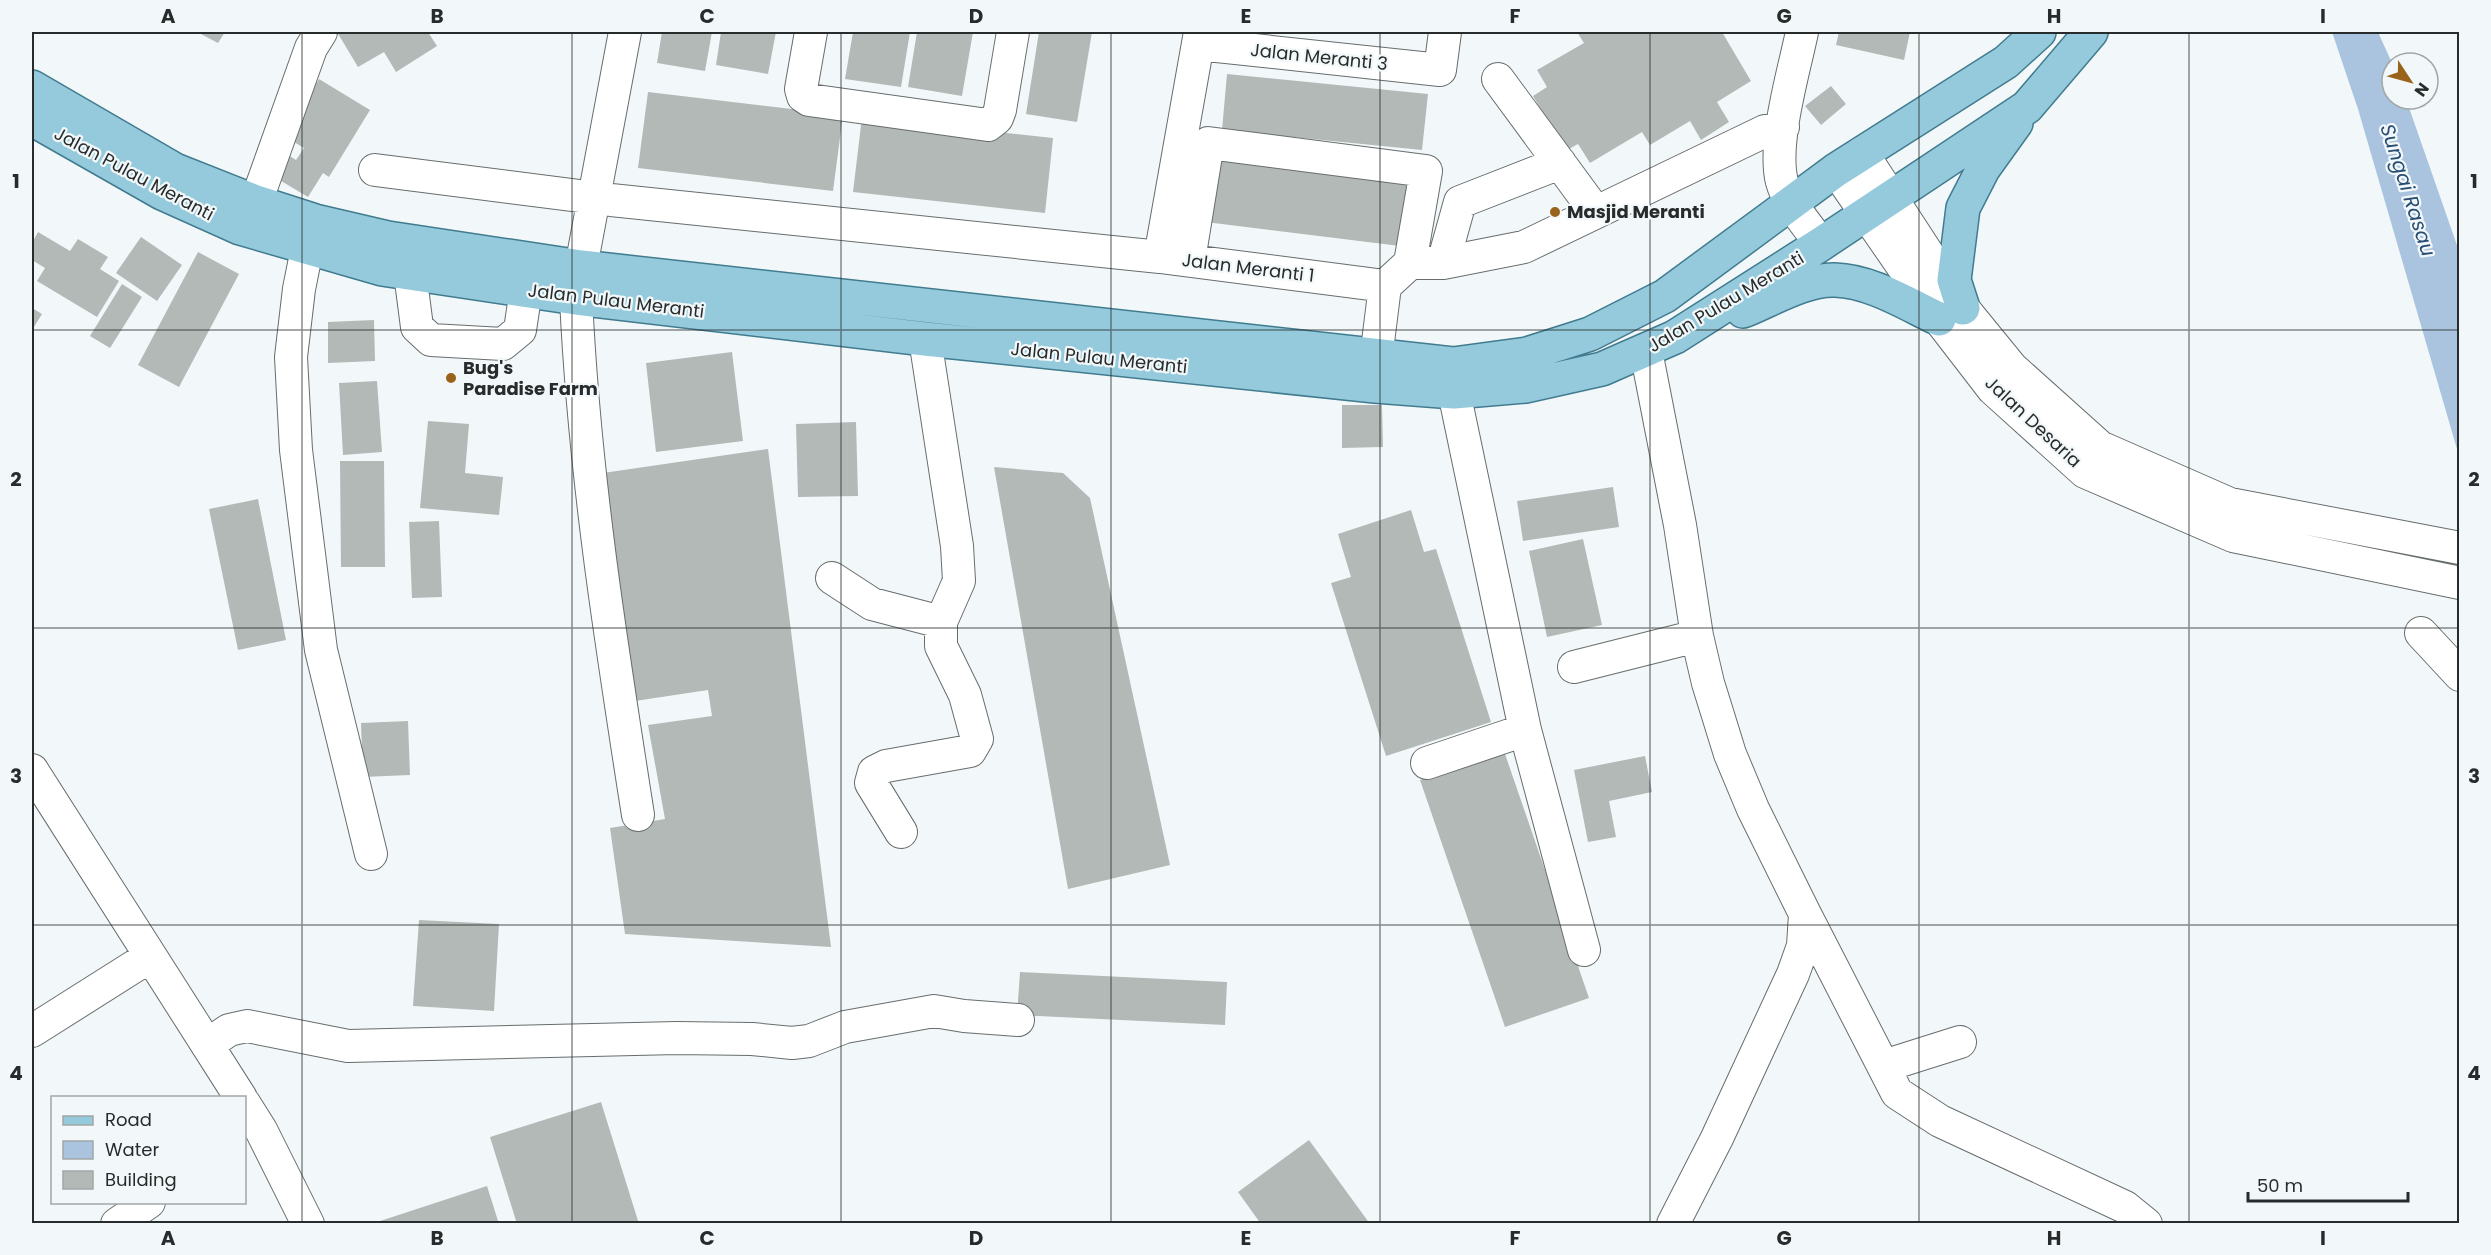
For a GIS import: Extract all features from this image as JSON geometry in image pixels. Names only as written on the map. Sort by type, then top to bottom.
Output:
[{"type":"main road","name":"Jalan Pulau Meranti","points":[[32,120],[162,193],[240,228],[382,269],[526,290],[579,282],[1453,364],[1527,354],[1590,334],[1665,296],[1791,201],[1849,161],[2006,62],[2039,32]]},
{"type":"main road","name":"Jalan Pulau Meranti","points":[[32,87],[175,170],[256,202],[315,221],[579,282],[925,339],[1375,386],[1455,392],[1526,386],[1602,369],[1675,337],[1821,244],[2027,107],[2091,32]]},
{"type":"main road","points":[[1675,337],[1806,286],[1834,280],[1951,313],[1963,208],[1983,169],[2027,107]]},
{"type":"street","points":[[256,202],[311,48],[321,32]]},
{"type":"street","points":[[625,32],[579,282],[581,393],[598,553],[638,815]]},
{"type":"street","points":[[811,32],[801,89],[803,96],[809,100],[988,125],[997,118],[1000,110],[1013,32]]},
{"type":"street","name":"Jalan Meranti 3","points":[[1199,38],[1440,70],[1445,32]]},
{"type":"street","points":[[1802,32],[1783,127],[1780,163],[1782,182],[1791,201],[1821,244]]},
{"type":"street","name":"Jalan Meranti 1","points":[[1199,38],[1174,259],[1385,286]]},
{"type":"street","points":[[1498,79],[1595,211]]},
{"type":"street","points":[[1410,263],[1443,264],[1524,247],[1765,131],[1783,127]]},
{"type":"street","points":[[375,170],[596,198],[1174,259],[1209,143],[1426,171],[1410,263],[1385,286],[1376,358]]},
{"type":"street","name":"Jalan Desaria","points":[[1849,161],[1951,313],[1993,389],[2085,472],[2233,536],[2460,583]]},
{"type":"street","points":[[1443,264],[1460,202],[1560,163]]},
{"type":"street","points":[[307,249],[299,289],[291,357],[296,450],[321,650],[371,854]]},
{"type":"street","points":[[410,273],[417,327],[431,340],[503,344],[520,330],[526,290]]},
{"type":"street","name":"Jalan Desaria","points":[[1951,313],[2100,447],[2230,504],[2458,548]]},
{"type":"street","points":[[901,832],[871,783],[874,772],[886,766],[970,751],[977,739],[965,695],[941,646],[941,622],[959,582],[957,546],[925,339]]},
{"type":"street","points":[[1646,351],[1680,525],[1697,636],[1708,683],[1730,754],[1761,827],[1897,1093],[1940,1121],[2125,1207],[2146,1224]]},
{"type":"street","points":[[1455,392],[1525,730],[1584,950]]},
{"type":"street","points":[[832,578],[872,604],[941,622]]},
{"type":"street","points":[[2421,633],[2460,675]]},
{"type":"street","points":[[1574,667],[1697,636]]},
{"type":"street","points":[[1427,764],[1525,730]]},
{"type":"street","points":[[32,770],[149,957],[240,1096]]},
{"type":"street","points":[[1676,1222],[1793,974],[1803,946],[1805,915]]},
{"type":"street","points":[[32,1031],[149,957]]},
{"type":"street","points":[[207,1045],[229,1030],[247,1026],[348,1046],[413,1042],[677,1038],[752,1038],[792,1043],[809,1041],[845,1027],[934,1011],[1018,1020]]},
{"type":"street","points":[[1884,1066],[1960,1041]]},
{"type":"street","points":[[246,1110],[253,1135],[308,1224]]},
{"type":"street","points":[[117,1224],[147,1204]]},
{"type":"water","name":"Sungai Rasau","points":[[2332,32],[2378,32],[2387,51],[2380,51],[2380,111],[2410,111],[2459,251],[2459,456],[2358,109]]},
{"type":"building","points":[[197,32],[225,32],[218,43]]},
{"type":"building","points":[[337,32],[428,32],[437,46],[396,72],[384,52],[358,67]]},
{"type":"building","points":[[662,32],[712,32],[705,71],[657,63]]},
{"type":"building","points":[[721,32],[776,32],[768,74],[716,65]]},
{"type":"building","points":[[853,32],[910,32],[901,87],[845,79]]},
{"type":"building","points":[[917,32],[973,32],[962,96],[908,87]]},
{"type":"building","points":[[1039,32],[1092,32],[1077,122],[1026,114]]},
{"type":"building","points":[[1577,32],[1722,32],[1751,81],[1717,102],[1729,122],[1701,140],[1690,121],[1650,145],[1642,132],[1590,163],[1578,144],[1565,151],[1533,96],[1547,87],[1537,70],[1584,43]]},
{"type":"building","points":[[1839,32],[1910,32],[1904,60],[1836,45]]},
{"type":"building","points":[[1227,74],[1428,94],[1422,150],[1222,130]]},
{"type":"building","points":[[319,79],[370,110],[329,177],[323,173],[308,197],[271,175],[284,152],[296,160],[304,148],[284,136]]},
{"type":"building","points":[[1831,86],[1846,104],[1821,125],[1805,106]]},
{"type":"building","points":[[648,92],[843,115],[833,191],[638,168]]},
{"type":"building","points":[[862,117],[1053,138],[1045,213],[853,192]]},
{"type":"building","points":[[1215,155],[1409,179],[1400,246],[1206,222]]},
{"type":"building","points":[[38,232],[70,251],[78,239],[108,257],[100,269],[119,281],[97,317],[37,281],[45,268],[32,260],[32,243]]},
{"type":"building","points":[[141,237],[182,265],[157,301],[116,273]]},
{"type":"building","points":[[198,252],[239,274],[179,387],[138,365]]},
{"type":"building","points":[[122,284],[142,297],[110,348],[90,336]]},
{"type":"building","points":[[32,308],[42,314],[32,330]]},
{"type":"building","points":[[374,320],[375,361],[328,363],[328,322]]},
{"type":"building","points":[[732,352],[743,441],[656,452],[646,363]]},
{"type":"building","points":[[377,381],[382,452],[343,455],[339,383]]},
{"type":"building","points":[[1342,405],[1382,405],[1383,447],[1342,448]]},
{"type":"building","points":[[428,421],[469,424],[465,473],[503,477],[499,515],[420,508]]},
{"type":"building","points":[[856,422],[858,496],[798,497],[796,424]]},
{"type":"building","points":[[768,449],[831,947],[625,934],[610,828],[665,819],[648,725],[712,716],[708,690],[635,701],[603,473]]},
{"type":"building","points":[[340,461],[384,461],[385,567],[341,567]]},
{"type":"building","points":[[994,467],[1063,473],[1090,498],[1170,865],[1068,889]]},
{"type":"building","points":[[1613,487],[1619,527],[1523,541],[1517,501]]},
{"type":"building","points":[[258,499],[286,640],[238,650],[209,509]]},
{"type":"building","points":[[1411,510],[1424,552],[1436,549],[1491,722],[1386,756],[1331,583],[1351,577],[1338,534]]},
{"type":"building","points":[[439,521],[442,597],[412,598],[409,522]]},
{"type":"building","points":[[1583,539],[1602,625],[1547,637],[1529,551]]},
{"type":"building","points":[[408,721],[410,775],[363,777],[361,723]]},
{"type":"building","points":[[1504,751],[1589,998],[1505,1027],[1420,780]]},
{"type":"building","points":[[1645,756],[1652,792],[1609,801],[1616,837],[1588,842],[1574,770]]},
{"type":"building","points":[[419,920],[499,924],[494,1011],[413,1006]]},
{"type":"building","points":[[1020,972],[1227,982],[1225,1025],[1017,1015]]},
{"type":"building","points":[[601,1102],[639,1224],[517,1224],[490,1137]]},
{"type":"building","points":[[1309,1140],[1370,1224],[1261,1224],[1238,1192]]},
{"type":"building","points":[[487,1186],[499,1224],[374,1224],[374,1223]]},
{"type":"place","name":"Masjid Meranti","points":[[1555,212]]},
{"type":"place","name":"Bug's Paradise Farm","points":[[451,378]]}]
